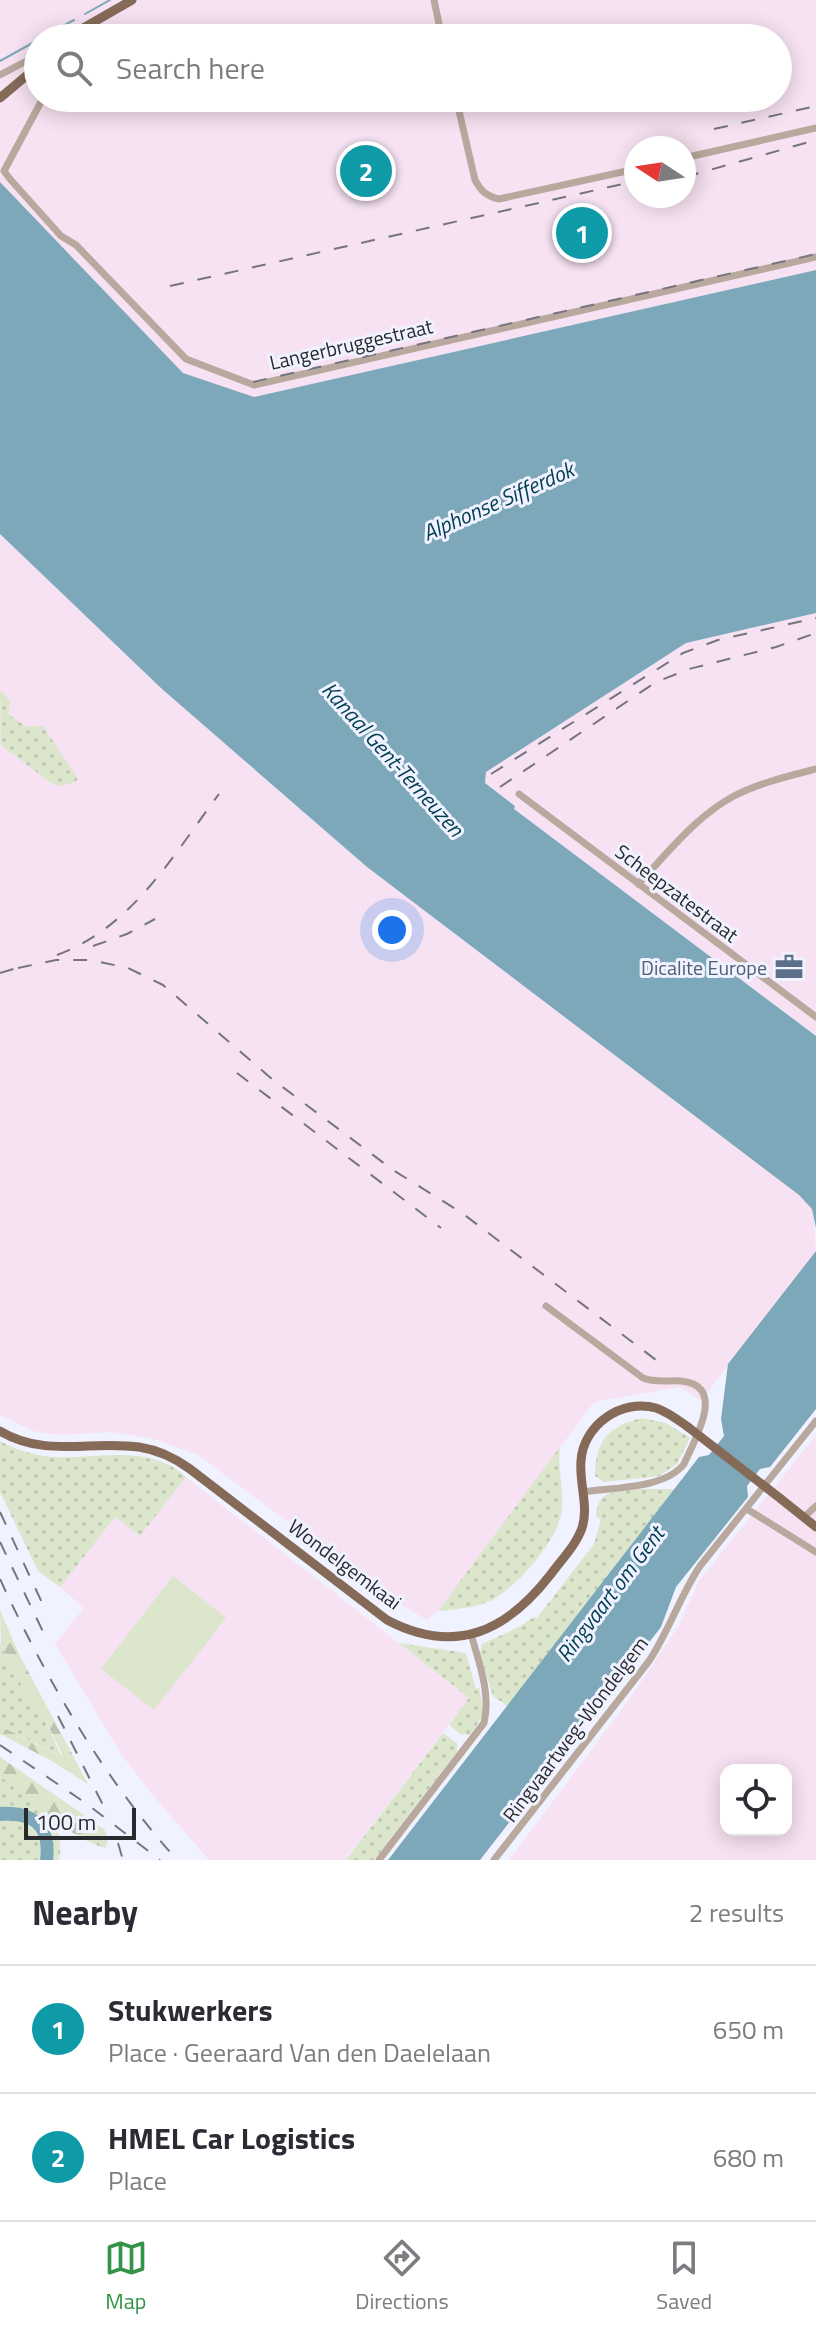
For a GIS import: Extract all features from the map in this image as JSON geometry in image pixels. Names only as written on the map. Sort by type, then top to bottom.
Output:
[{"type":"main road","points":[[88,24],[132,0]]},
{"type":"main road","points":[[0,98],[24,78]]},
{"type":"main road","name":"Wondelgemkaai","points":[[0,1431],[16,1440],[43,1447],[137,1447],[169,1456],[387,1620],[427,1635],[456,1637],[471,1634],[507,1619],[535,1594],[580,1534],[585,1512],[580,1464],[583,1448],[592,1431],[606,1417],[628,1407],[649,1407],[669,1413],[816,1527]]},
{"type":"street","points":[[434,0],[439,24]]},
{"type":"street","points":[[0,75],[24,62]]},
{"type":"street","name":"Langerbruggestraat","points":[[36,112],[4,171],[10,179],[61,236],[76,245],[186,359],[254,385],[816,257]]},
{"type":"street","points":[[459,112],[475,180],[480,190],[489,197],[499,199],[624,172]]},
{"type":"street","points":[[696,155],[816,128]]},
{"type":"street","points":[[638,884],[701,819],[733,796],[816,769]]},
{"type":"street","name":"Scheepzatestraat","points":[[519,794],[816,1017]]},
{"type":"street","points":[[546,1306],[643,1378],[658,1382],[687,1382],[703,1394],[707,1405],[678,1472],[662,1480],[583,1492]]},
{"type":"street","name":"Ringvaartweg-Wondelgem","points":[[494,1860],[649,1661],[689,1583],[816,1421]]},
{"type":"street","points":[[804,1517],[816,1506]]},
{"type":"street","points":[[747,1509],[816,1552]]},
{"type":"street","points":[[379,1860],[484,1723],[488,1708],[486,1694],[471,1634]]},
{"type":"shaded area","points":[[0,0],[816,0],[816,270],[254,397],[183,373],[0,182]]},
{"type":"shaded area","points":[[0,534],[162,689],[367,867],[799,1195],[813,1209],[816,1251],[701,1401],[680,1387],[594,1402],[438,1611],[427,1620],[387,1596],[198,1455],[154,1439],[112,1432],[59,1435],[33,1431],[0,1415]]},
{"type":"shaded area","points":[[816,613],[816,1036],[513,809],[515,806],[485,783],[486,772],[686,643]]},
{"type":"shaded area","points":[[816,1435],[816,1860],[509,1860],[631,1697],[679,1625],[699,1581]]},
{"type":"shaded area","points":[[186,1477],[469,1698],[345,1860],[209,1860],[121,1754],[55,1644],[84,1608],[60,1587],[115,1517],[140,1536]]},
{"type":"green space","points":[[0,690],[10,701],[8,714],[25,726],[43,726],[78,779],[75,782],[60,786],[51,783],[1,745]]},
{"type":"green space","points":[[642,1418],[666,1423],[690,1438],[677,1464],[659,1476],[604,1482],[595,1476],[598,1453],[606,1437],[620,1426]]},
{"type":"green space","points":[[0,1441],[26,1452],[47,1456],[140,1456],[172,1466],[186,1477],[140,1536],[115,1517],[60,1587],[38,1571],[0,1492]]},
{"type":"green space","points":[[560,1447],[561,1515],[544,1549],[526,1572],[497,1597],[476,1606],[438,1611]]},
{"type":"green space","points":[[675,1489],[507,1706],[493,1696],[480,1654],[482,1644],[537,1618],[594,1544],[601,1519],[596,1517],[600,1501],[615,1492]]},
{"type":"green space","points":[[173,1576],[226,1618],[154,1710],[101,1669]]},
{"type":"green space","points":[[0,1610],[20,1656],[88,1784],[0,1734],[0,1726],[60,1756],[62,1754],[1,1644]]},
{"type":"green space","points":[[0,1643],[21,1684],[42,1713],[61,1756],[0,1726]]},
{"type":"green space","points":[[399,1643],[466,1653],[476,1689],[479,1687],[484,1714],[470,1735],[460,1734],[449,1725],[469,1698]]},
{"type":"green space","points":[[443,1733],[457,1743],[457,1752],[374,1860],[346,1860]]},
{"type":"green space","points":[[0,1757],[104,1829],[108,1839],[106,1848],[64,1827],[0,1776]]},
{"type":"green space","points":[[0,1776],[35,1802],[52,1820],[58,1832],[59,1860],[53,1860],[52,1837],[41,1819],[23,1809],[0,1807]]},
{"type":"green space","points":[[13,1820],[27,1825],[36,1833],[40,1860],[0,1860],[0,1821]]},
{"type":"water","points":[[0,182],[183,373],[254,397],[816,270],[816,613],[686,643],[486,772],[485,783],[515,806],[514,809],[816,1036],[816,1228],[812,1209],[799,1195],[367,867],[162,689],[0,534]]},
{"type":"water","name":"Ringvaart om Gent","points":[[816,1251],[816,1409],[770,1467],[760,1469],[747,1486],[748,1497],[676,1587],[661,1627],[480,1860],[388,1860],[699,1457],[709,1455],[724,1436],[721,1419],[728,1364]]},
{"type":"water","points":[[0,1807],[24,1809],[42,1818],[52,1836],[53,1860],[40,1860],[40,1840],[33,1828],[19,1822],[0,1821]]},
{"type":"waterway","points":[[85,14],[110,0]]},
{"type":"waterway","points":[[67,24],[74,20]]},
{"type":"waterway","points":[[0,61],[24,48]]},
{"type":"railway","points":[[792,111],[816,106]]},
{"type":"railway","points":[[714,129],[789,112]]},
{"type":"railway","points":[[696,174],[816,140]]},
{"type":"railway","points":[[170,286],[624,184]]},
{"type":"railway","points":[[253,382],[816,254]]},
{"type":"railway","points":[[491,774],[683,653],[718,640],[816,618]]},
{"type":"railway","points":[[500,787],[656,682],[689,669],[776,647],[816,633]]},
{"type":"railway","points":[[57,955],[84,943],[130,908],[168,864],[219,794]]},
{"type":"railway","points":[[93,946],[127,934],[155,919]]},
{"type":"railway","points":[[18,968],[56,960],[91,960],[128,968],[163,985],[272,1079],[393,1170],[462,1213],[656,1360]]},
{"type":"railway","points":[[0,973],[27,965]]},
{"type":"railway","points":[[237,1073],[441,1228]]},
{"type":"railway","points":[[0,1512],[44,1607]]},
{"type":"railway","points":[[0,1542],[47,1640]]},
{"type":"railway","points":[[0,1579],[57,1691],[100,1761],[177,1860]]},
{"type":"railway","points":[[58,1716],[103,1805]]},
{"type":"railway","points":[[0,1745],[87,1804],[160,1860]]},
{"type":"railway","points":[[118,1843],[123,1860]]},
{"type":"place","name":"HMEL Car Logistics","points":[[366,171]]},
{"type":"place","name":"Stukwerkers","points":[[582,233]]},
{"type":"place","name":"Dicalite Europe","points":[[789,967]]},
{"type":"water label","name":"Alphonse Sifferdok","points":[[498,501]]},
{"type":"water label","name":"Kanaal Gent-Terneuzen","points":[[393,759]]}]
